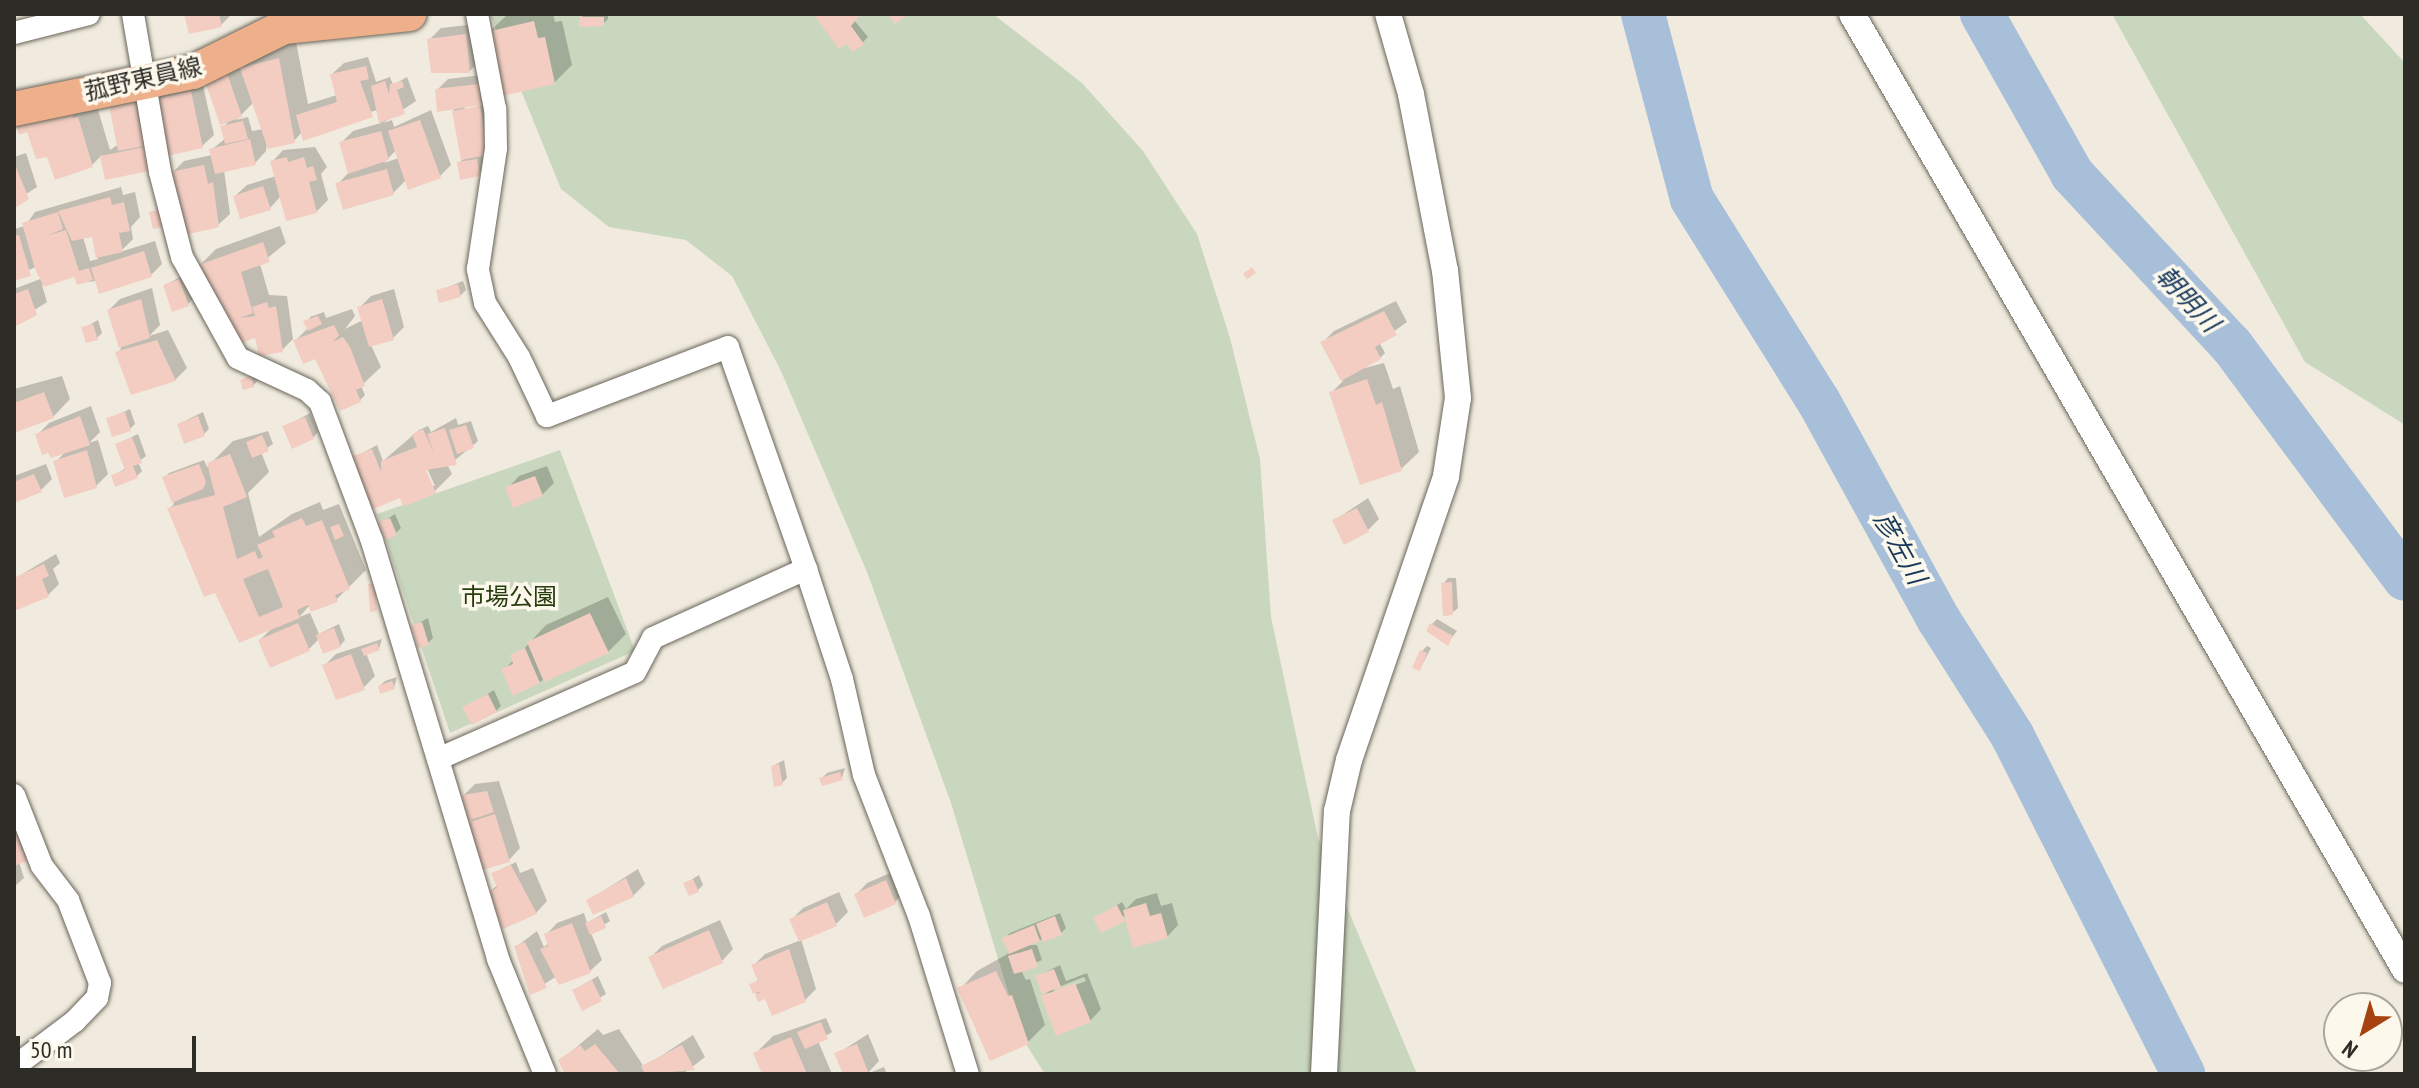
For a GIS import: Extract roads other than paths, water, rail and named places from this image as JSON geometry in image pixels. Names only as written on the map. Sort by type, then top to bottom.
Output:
[{"type":"main road","name":"菰野東員線","points":[[14,109],[193,72],[284,27],[409,14]]},
{"type":"street","points":[[14,33],[89,14]]},
{"type":"street","points":[[133,14],[143,80],[182,257],[238,358],[307,390],[320,402],[372,541],[498,959],[545,1074]]},
{"type":"street","points":[[477,14],[495,109],[496,148],[478,269],[485,303],[519,357],[547,416],[728,347],[842,679],[864,775],[919,916],[968,1074]]},
{"type":"street","points":[[1324,1074],[1337,811],[1349,760],[1446,476],[1458,398],[1445,271],[1411,94],[1388,14]]},
{"type":"street","points":[[1852,14],[2405,970]]},
{"type":"street","points":[[438,759],[635,672],[653,638],[806,569]]},
{"type":"street","points":[[14,795],[42,866],[68,900],[100,983],[97,998],[75,1021],[14,1067]]},
{"type":"waterway","name":"彦左川","points":[[1643,14],[1692,199],[1819,402],[1939,620],[2012,735],[2183,1074]]},
{"type":"waterway","name":"朝明川","points":[[1982,14],[2072,174],[2232,346],[2405,579]]},
{"type":"park label","name":"市場公園","points":[[509,597]]}]
